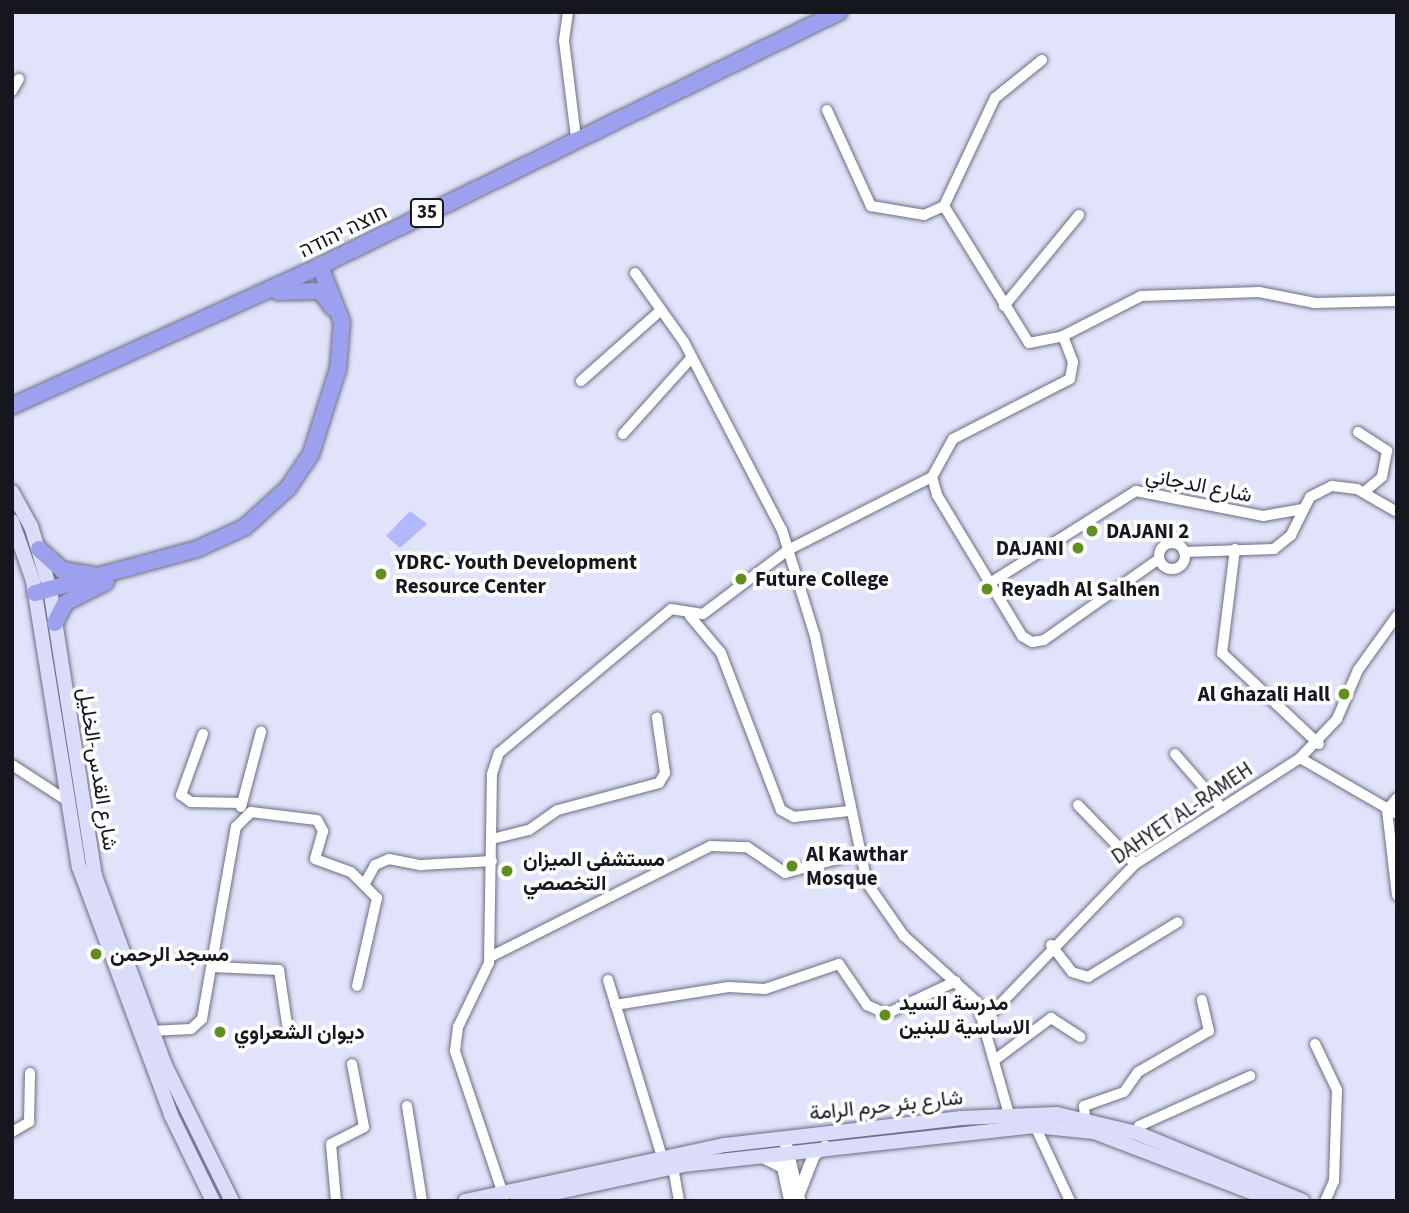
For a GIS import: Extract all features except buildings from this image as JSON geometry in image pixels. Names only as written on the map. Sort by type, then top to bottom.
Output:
[{"type":"highway","name":"חוצה יהודה","points":[[12,406],[320,266],[576,138],[839,12]]},
{"type":"highway","points":[[43,591],[118,571],[245,527],[288,488],[311,454],[332,395],[342,322],[335,286],[339,265],[398,228]]},
{"type":"highway","points":[[320,266],[342,322]]},
{"type":"highway","points":[[243,302],[304,287],[327,298],[342,322]]},
{"type":"highway","points":[[39,549],[62,570],[118,571]]},
{"type":"highway","points":[[55,623],[65,603],[118,571]]},
{"type":"main road","name":"شارع القدس-الخليل","points":[[12,492],[39,549],[63,799],[79,867],[147,1053],[213,1201]]},
{"type":"main road","name":"شارع القدس-الخليل","points":[[12,521],[55,623],[85,834],[151,1031],[183,1109],[232,1201]]},
{"type":"main road","name":"شارع بئر حرم الرامة","points":[[517,1201],[673,1167],[1009,1114],[1086,1119],[1137,1133],[1303,1201]]},
{"type":"main road","name":"شارع بئر حرم الرامة","points":[[465,1201],[662,1157],[825,1147],[1035,1126],[1094,1132],[1275,1201]]},
{"type":"street","points":[[568,12],[564,41],[576,138]]},
{"type":"street","points":[[827,110],[871,205],[924,215],[944,206],[995,98],[1042,60]]},
{"type":"street","points":[[12,91],[19,79]]},
{"type":"street","points":[[944,206],[1029,343],[1063,336],[1141,296],[1259,292],[1315,303],[1397,301]]},
{"type":"street","points":[[1004,306],[1079,215]]},
{"type":"street","points":[[635,274],[692,357],[788,550],[815,636],[856,854],[878,906],[956,981],[985,1020],[1009,1114]]},
{"type":"street","points":[[581,381],[661,310]]},
{"type":"street","points":[[502,1191],[455,1051],[458,1027],[490,957],[492,774],[503,746],[669,610],[690,616],[703,614],[788,550],[932,477],[962,432],[1070,379],[1073,362],[1063,336]]},
{"type":"street","points":[[623,434],[692,357]]},
{"type":"street","points":[[1358,432],[1387,451],[1382,477],[1364,492]]},
{"type":"street","points":[[932,477],[959,538],[1022,636],[1039,642],[1158,559],[1166,544],[1184,552],[1279,547],[1301,509],[1326,487],[1364,492],[1397,512]]},
{"type":"street","name":"شارع الدجاني","points":[[990,583],[1131,492],[1263,516],[1301,509]]},
{"type":"street","points":[[1235,549],[1222,653],[1319,744],[1397,616]]},
{"type":"street","points":[[1158,559],[1175,569],[1184,552]]},
{"type":"street","points":[[690,616],[721,653],[780,810],[794,817],[849,811]]},
{"type":"street","points":[[492,839],[529,830],[558,810],[659,783],[665,772],[657,718]]},
{"type":"street","points":[[151,1031],[191,1030],[199,1023],[213,967],[242,803],[261,732]]},
{"type":"street","points":[[203,734],[181,795],[191,802],[242,803]]},
{"type":"street","name":"DAHYET AL-RAMEH","points":[[985,1020],[1051,945],[1135,864],[1319,744]]},
{"type":"street","points":[[1175,754],[1222,808]]},
{"type":"street","points":[[1300,758],[1392,812]]},
{"type":"street","points":[[12,765],[63,799]]},
{"type":"street","points":[[1397,798],[1392,812],[1397,895]]},
{"type":"street","points":[[1077,804],[1135,864]]},
{"type":"street","points":[[240,818],[254,812],[317,820],[323,831],[315,859],[351,872],[378,904],[357,986]]},
{"type":"street","points":[[490,957],[711,846],[747,847],[785,873],[856,854]]},
{"type":"street","points":[[364,885],[375,865],[389,859],[421,865],[492,861]]},
{"type":"street","points":[[1051,945],[1072,972],[1088,977],[1178,922]]},
{"type":"street","points":[[615,1005],[729,988],[765,989],[839,964],[867,1005],[889,1013],[956,981]]},
{"type":"street","points":[[213,967],[277,969],[287,1024]]},
{"type":"street","points":[[608,980],[662,1157]]},
{"type":"street","points":[[1086,1119],[1084,1106],[1124,1092],[1138,1072],[1209,1031],[1202,1000]]},
{"type":"street","points":[[996,1059],[1051,1018],[1080,1037]]},
{"type":"street","points":[[1315,1044],[1337,1090],[1334,1181],[1325,1201]]},
{"type":"street","points":[[336,1201],[331,1144],[364,1127],[352,1064]]},
{"type":"street","points":[[12,1132],[29,1122],[30,1073]]},
{"type":"street","points":[[1137,1133],[1139,1126],[1250,1076]]},
{"type":"street","points":[[407,1106],[422,1201]]},
{"type":"street","points":[[1035,1126],[1070,1201]]},
{"type":"street","points":[[796,1200],[805,1172],[825,1147]]},
{"type":"street","points":[[784,1150],[796,1200]]},
{"type":"street","points":[[673,1167],[679,1201]]},
{"type":"shaded area","points":[[410,511],[427,524],[400,548],[386,536]]},
{"type":"place","name":"DAJANI 2","points":[[1092,531]]},
{"type":"place","name":"DAJANI","points":[[1078,548]]},
{"type":"place","name":"YDRC- Youth Development Resource Center","points":[[381,574]]},
{"type":"place","name":"Future College","points":[[741,579]]},
{"type":"place","name":"Reyadh Al Salhen","points":[[987,589]]},
{"type":"place","name":"Al Ghazali Hall","points":[[1344,694]]},
{"type":"place","name":"Al Kawthar Mosque","points":[[792,866]]},
{"type":"place","name":"مستشفى الميزان التخصصي","points":[[507,871]]},
{"type":"place","name":"مسجد الرحمن","points":[[96,954]]},
{"type":"place","name":"مدرسة السيد الاساسية للبنين","points":[[885,1015]]},
{"type":"place","name":"ديوان الشعراوي","points":[[220,1032]]}]
